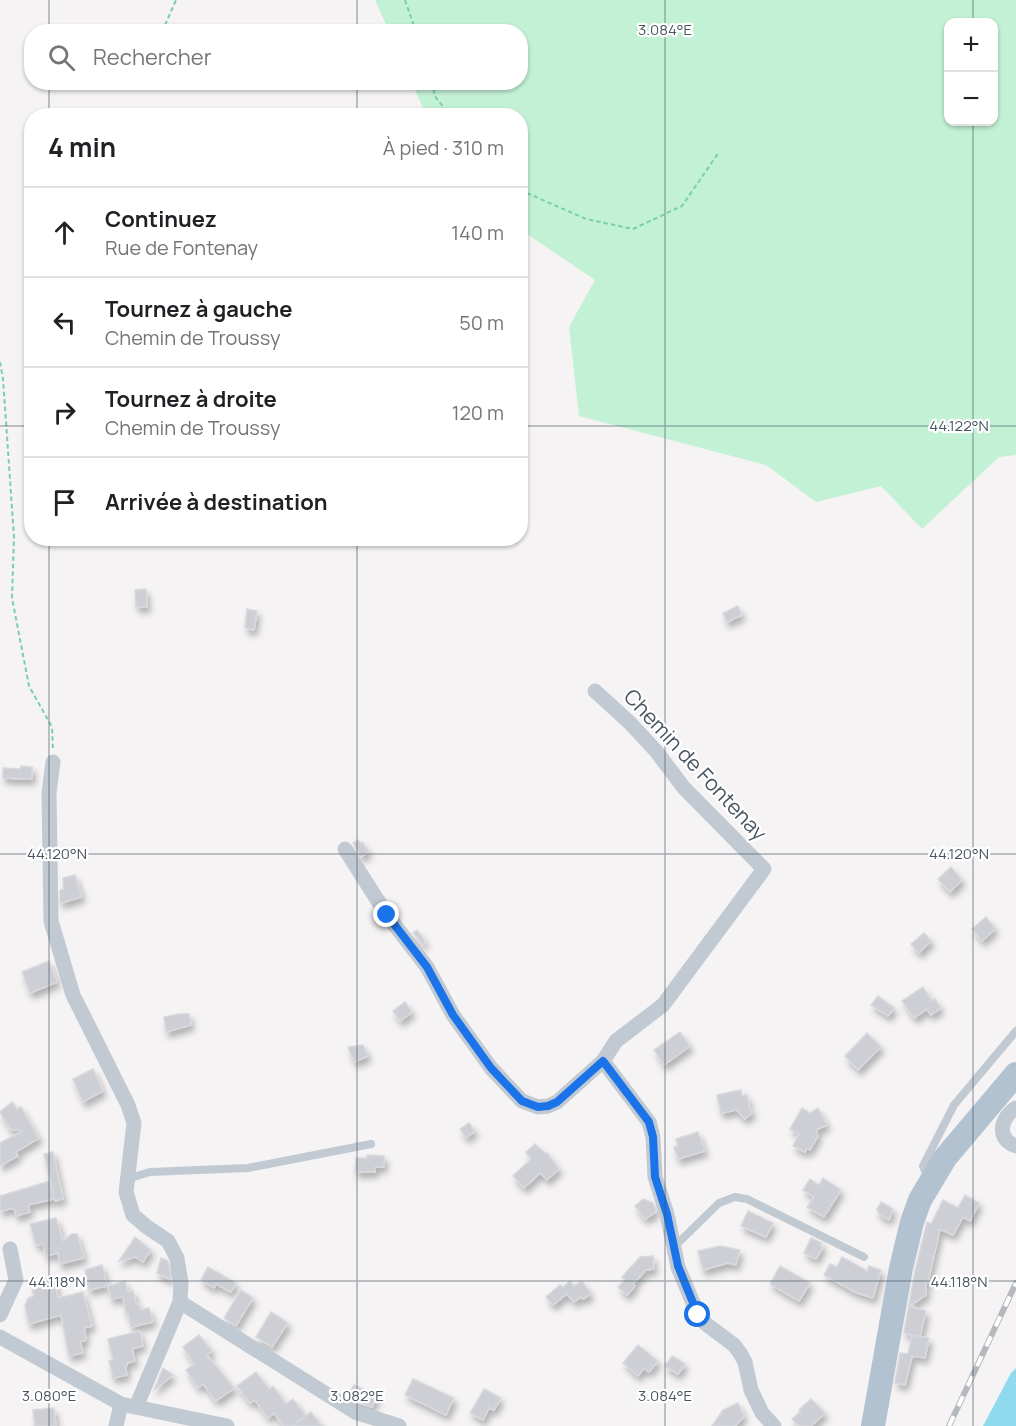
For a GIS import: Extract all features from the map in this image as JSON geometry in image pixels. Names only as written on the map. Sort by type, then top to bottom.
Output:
[{"type":"main road","points":[[873,1426],[907,1243],[920,1200],[945,1158],[1016,1074]]},
{"type":"street","name":"Chemin de Fontenay","points":[[595,691],[630,723],[656,751],[684,788],[764,869],[663,1005],[616,1041],[603,1061]]},
{"type":"street","points":[[53,762],[49,792],[51,921],[73,995],[128,1105],[134,1123],[126,1192],[133,1215],[168,1241],[177,1258],[181,1283],[180,1302],[129,1406],[116,1426]]},
{"type":"street","points":[[345,849],[387,915],[427,967],[453,1015],[491,1068],[522,1101],[538,1107],[557,1102],[603,1061],[649,1122],[653,1137],[655,1177],[667,1214],[678,1266],[698,1315],[734,1345],[740,1353],[745,1362],[751,1390],[762,1413],[774,1426]]},
{"type":"street","points":[[1016,1108],[1005,1118],[1002,1125],[1002,1133],[1012,1145],[1016,1146]]},
{"type":"street","points":[[0,1315],[16,1280],[10,1249]]},
{"type":"street","points":[[180,1302],[355,1412],[399,1426]]},
{"type":"street","points":[[0,1337],[129,1406],[227,1426]]},
{"type":"lane","points":[[930,1182],[923,1166],[954,1105],[1016,1031]]},
{"type":"lane","points":[[128,1179],[150,1172],[248,1168],[371,1144]]},
{"type":"lane","points":[[674,1247],[718,1203],[735,1197],[747,1199],[864,1257]]},
{"type":"path","points":[[166,24],[176,0]]},
{"type":"path","points":[[405,0],[413,24]]},
{"type":"path","points":[[434,90],[436,98],[444,108]]},
{"type":"path","points":[[528,194],[586,219],[633,229],[682,206],[718,152]]},
{"type":"path","points":[[0,362],[14,537],[12,598],[29,686],[52,727],[53,762]]},
{"type":"green space","points":[[375,0],[1016,0],[1016,455],[999,457],[922,529],[881,486],[816,502],[766,465],[579,416],[569,327],[595,280],[528,235],[528,108],[423,108],[415,90],[528,90],[528,24],[386,24]]},
{"type":"water","points":[[1016,1368],[1016,1426],[983,1426],[1011,1373]]},
{"type":"building","points":[[146,589],[147,607],[136,607],[135,590]]},
{"type":"building","points":[[738,606],[742,615],[727,622],[723,613]]},
{"type":"building","points":[[247,609],[257,611],[254,630],[245,628]]},
{"type":"building","points":[[21,766],[32,767],[32,779],[3,778],[3,768],[21,769]]},
{"type":"building","points":[[358,840],[369,852],[361,857],[353,843]]},
{"type":"building","points":[[951,867],[962,880],[950,892],[938,879]]},
{"type":"building","points":[[75,875],[82,897],[60,903],[60,890],[64,889],[63,878]]},
{"type":"building","points":[[986,917],[995,929],[982,941],[972,929]]},
{"type":"building","points":[[417,930],[425,943],[423,945],[413,933]]},
{"type":"building","points":[[924,933],[931,941],[919,953],[911,944]]},
{"type":"building","points":[[49,961],[57,982],[30,993],[22,972]]},
{"type":"building","points":[[923,987],[932,1001],[935,999],[941,1008],[931,1015],[927,1009],[914,1018],[902,1001]]},
{"type":"building","points":[[878,996],[894,1008],[888,1016],[871,1005]]},
{"type":"building","points":[[405,1002],[412,1012],[400,1021],[393,1011]]},
{"type":"building","points":[[189,1014],[191,1025],[166,1032],[164,1017]]},
{"type":"building","points":[[680,1032],[690,1046],[664,1065],[654,1050]]},
{"type":"building","points":[[867,1033],[881,1047],[858,1070],[845,1056]]},
{"type":"building","points":[[363,1045],[368,1056],[354,1062],[348,1047]]},
{"type":"building","points":[[93,1069],[103,1091],[83,1102],[73,1079]]},
{"type":"building","points":[[741,1090],[742,1096],[747,1095],[750,1109],[753,1112],[745,1119],[736,1110],[721,1113],[717,1095]]},
{"type":"building","points":[[12,1102],[17,1109],[21,1107],[39,1138],[16,1152],[18,1156],[0,1166],[0,1143],[23,1131],[10,1129],[0,1112]]},
{"type":"building","points":[[802,1108],[810,1113],[818,1108],[827,1125],[816,1130],[818,1136],[810,1150],[807,1148],[805,1152],[793,1146],[799,1134],[790,1129]]},
{"type":"building","points":[[469,1123],[475,1131],[466,1138],[460,1129]]},
{"type":"building","points":[[698,1132],[705,1151],[678,1159],[674,1147],[678,1146],[676,1139]]},
{"type":"building","points":[[535,1144],[547,1153],[559,1169],[547,1180],[540,1173],[524,1188],[513,1176],[531,1159],[526,1152]]},
{"type":"building","points":[[53,1152],[63,1199],[55,1201],[44,1154]]},
{"type":"building","points":[[367,1155],[384,1156],[384,1167],[375,1167],[375,1172],[355,1172],[356,1158],[367,1158]]},
{"type":"building","points":[[823,1178],[841,1190],[824,1217],[807,1207],[814,1197],[803,1190],[810,1179],[819,1185]]},
{"type":"building","points":[[50,1181],[54,1199],[28,1205],[30,1212],[16,1216],[14,1208],[0,1211],[0,1196]]},
{"type":"building","points":[[965,1195],[979,1203],[970,1221],[963,1217],[953,1235],[940,1229],[928,1282],[926,1282],[926,1295],[909,1306],[926,1311],[920,1337],[904,1333],[915,1271],[927,1222],[931,1224],[943,1200],[958,1208]]},
{"type":"building","points":[[643,1199],[653,1203],[656,1212],[645,1219],[635,1206]]},
{"type":"building","points":[[881,1202],[893,1209],[889,1220],[879,1214],[877,1209]]},
{"type":"building","points":[[748,1211],[773,1223],[766,1237],[741,1226]]},
{"type":"building","points":[[56,1218],[63,1241],[72,1234],[77,1234],[84,1258],[60,1264],[58,1253],[46,1256],[43,1244],[36,1245],[30,1224]]},
{"type":"building","points":[[135,1237],[151,1250],[143,1262],[136,1257],[119,1261]]},
{"type":"building","points":[[811,1238],[822,1243],[820,1246],[823,1247],[816,1259],[804,1253]]},
{"type":"building","points":[[720,1246],[740,1250],[736,1265],[728,1263],[703,1270],[698,1251]]},
{"type":"building","points":[[653,1256],[654,1269],[646,1270],[633,1284],[635,1286],[627,1295],[618,1287],[625,1280],[622,1277],[640,1257]]},
{"type":"building","points":[[842,1257],[867,1271],[869,1266],[881,1270],[873,1298],[855,1292],[824,1275],[830,1264],[837,1267]]},
{"type":"building","points":[[161,1258],[168,1261],[171,1280],[157,1273]]},
{"type":"building","points":[[102,1265],[107,1286],[89,1290],[85,1270]]},
{"type":"building","points":[[780,1266],[810,1283],[799,1301],[770,1284]]},
{"type":"building","points":[[208,1267],[236,1283],[231,1292],[216,1284],[214,1288],[201,1280]]},
{"type":"building","points":[[54,1277],[58,1298],[83,1292],[92,1326],[84,1328],[86,1340],[80,1342],[83,1353],[69,1356],[61,1315],[29,1324],[25,1306],[28,1298],[34,1296],[32,1289],[44,1286],[42,1279]]},
{"type":"building","points":[[125,1281],[128,1292],[133,1291],[140,1310],[149,1308],[153,1322],[131,1327],[123,1297],[111,1299],[108,1286]]},
{"type":"building","points":[[570,1281],[574,1286],[582,1281],[591,1294],[574,1302],[567,1294],[553,1305],[546,1297],[560,1285],[563,1287]]},
{"type":"building","points":[[241,1290],[253,1298],[236,1326],[224,1318]]},
{"type":"building","points":[[271,1312],[288,1323],[272,1347],[256,1337]]},
{"type":"building","points":[[140,1331],[143,1346],[132,1349],[135,1361],[125,1366],[127,1375],[113,1378],[109,1361],[113,1360],[108,1339]]},
{"type":"building","points":[[199,1335],[212,1351],[207,1355],[234,1388],[216,1401],[203,1384],[198,1388],[186,1370],[194,1364],[183,1347]]},
{"type":"building","points":[[912,1335],[929,1338],[925,1358],[912,1356],[905,1385],[895,1383],[900,1353],[908,1354]]},
{"type":"building","points":[[638,1345],[658,1361],[649,1372],[644,1368],[638,1376],[623,1363]]},
{"type":"building","points":[[672,1356],[685,1364],[678,1374],[665,1366]]},
{"type":"building","points":[[163,1368],[173,1375],[154,1390]]},
{"type":"building","points":[[256,1372],[269,1389],[273,1386],[286,1404],[293,1399],[306,1416],[292,1426],[283,1426],[274,1413],[268,1418],[255,1400],[250,1403],[237,1386]]},
{"type":"building","points":[[413,1379],[454,1398],[446,1415],[405,1395]]},
{"type":"building","points":[[354,1385],[377,1396],[372,1407],[348,1396]]},
{"type":"building","points":[[484,1389],[501,1398],[494,1410],[489,1408],[483,1420],[470,1413]]},
{"type":"building","points":[[811,1399],[825,1413],[811,1426],[798,1426],[792,1419]]},
{"type":"building","points":[[738,1403],[744,1416],[735,1426],[712,1426],[723,1410]]},
{"type":"building","points":[[54,1408],[56,1426],[35,1426],[33,1410]]},
{"type":"building","points":[[311,1412],[322,1426],[293,1426]]},
{"type":"railway","points":[[949,1426],[1016,1283]]},
{"type":"route","points":[[387,915],[427,967],[453,1015],[491,1068],[522,1101],[538,1107],[557,1102],[603,1061],[649,1122],[653,1137],[655,1177],[667,1214],[678,1266],[698,1315]]}]
